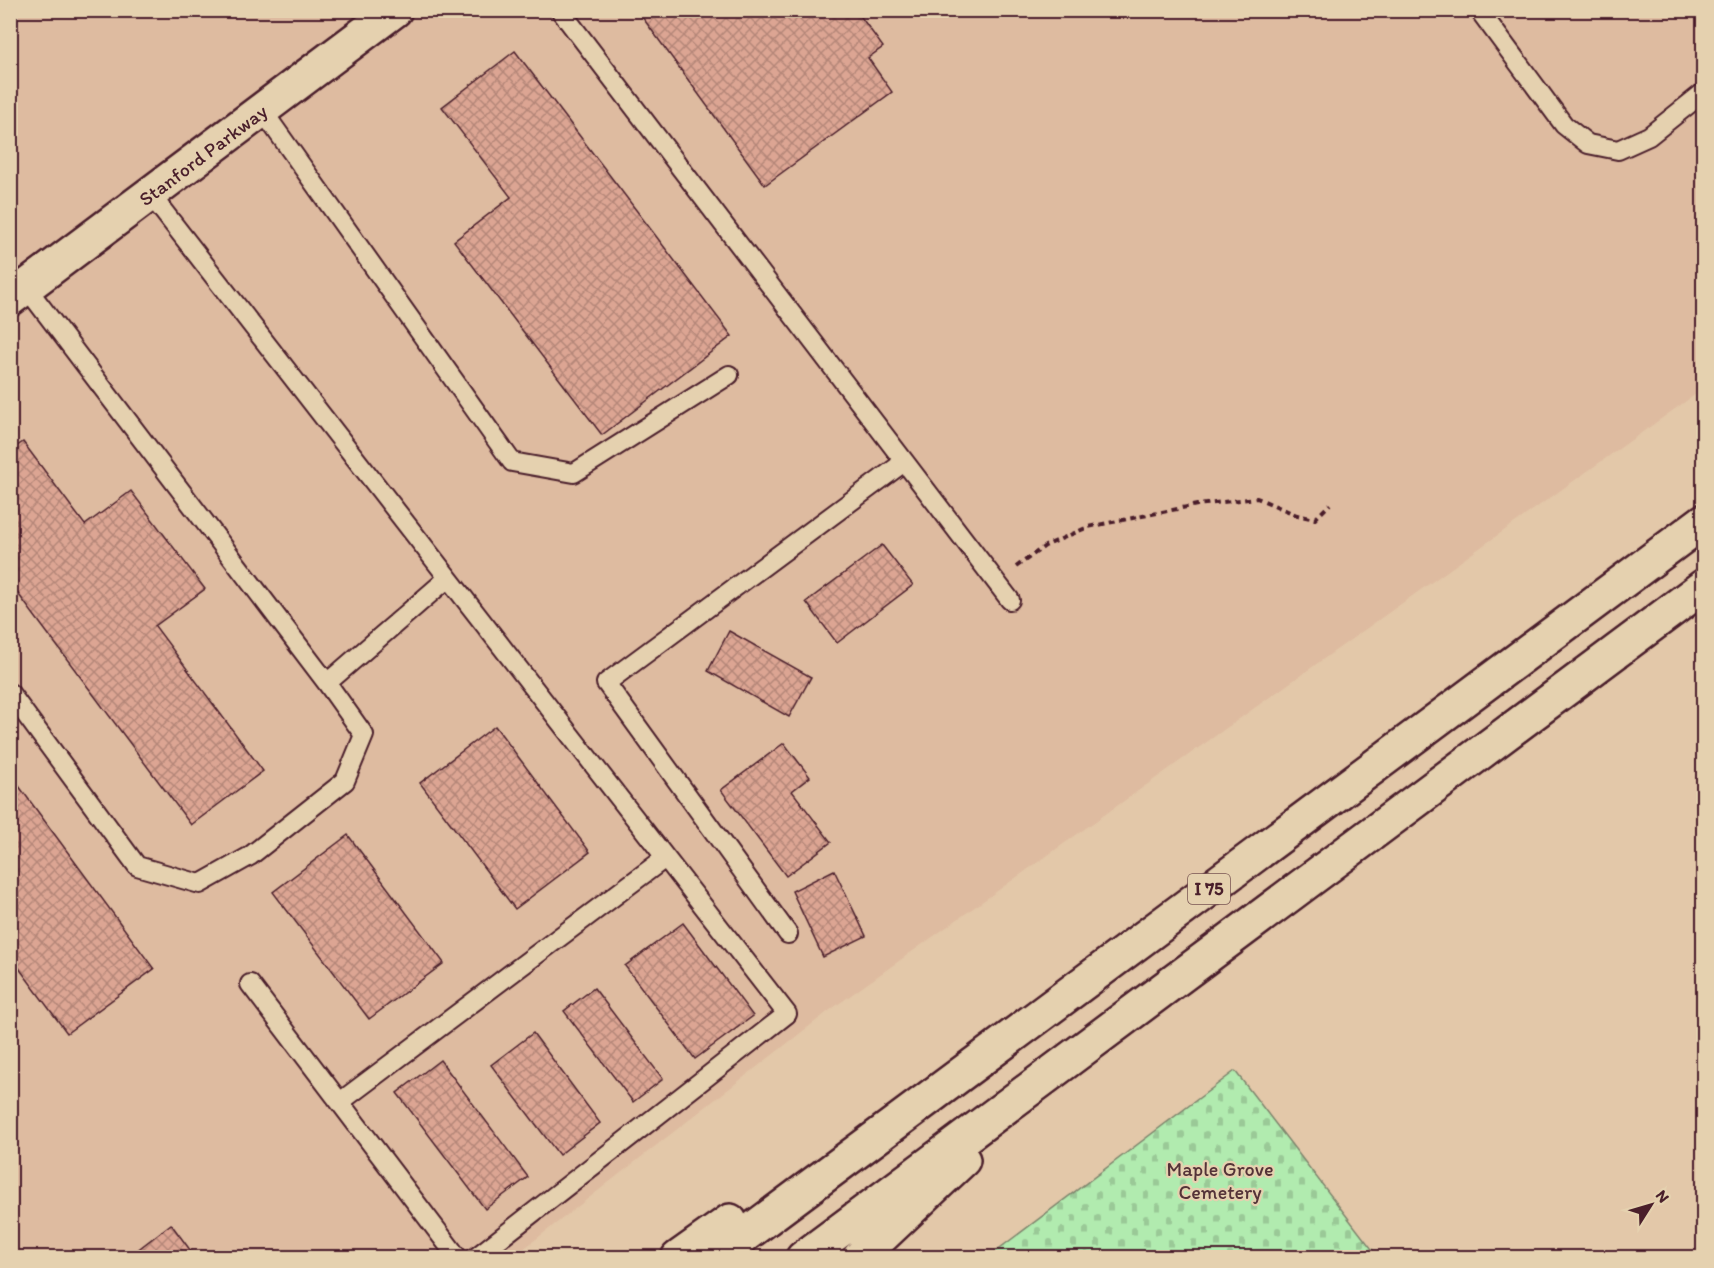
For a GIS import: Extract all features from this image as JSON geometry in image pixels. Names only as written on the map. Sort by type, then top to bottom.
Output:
[{"type":"main road","name":"Stanford Parkway","points":[[18,293],[395,10]]},
{"type":"main road","name":"I 75","points":[[714,1257],[1704,520]]},
{"type":"main road","name":"I 75","points":[[803,1257],[1704,586]]},
{"type":"main road","points":[[859,1257],[919,1203],[1048,1075]]},
{"type":"main road","points":[[678,1257],[811,1163],[880,1120],[947,1084]]},
{"type":"lane","points":[[560,10],[1010,600]]},
{"type":"lane","points":[[1479,10],[1564,125],[1587,144],[1618,150],[1649,136],[1704,92]]},
{"type":"lane","points":[[262,110],[512,462],[574,473],[729,375]]},
{"type":"lane","points":[[150,194],[787,1014],[475,1257]]},
{"type":"lane","points":[[10,693],[137,866],[200,884],[250,856],[345,781],[363,735],[327,683],[18,293]]},
{"type":"lane","points":[[788,934],[606,683],[904,462]]},
{"type":"lane","points":[[327,683],[448,578]]},
{"type":"lane","points":[[340,1102],[665,858]]},
{"type":"lane","points":[[250,984],[458,1257]]},
{"type":"path","points":[[997,582],[1045,546],[1089,527],[1197,505],[1257,498],[1315,519],[1330,504]]},
{"type":"shaded area","points":[[10,11],[1703,11],[1703,389],[830,1010],[513,1257],[11,1257]]},
{"type":"green space","name":"Maple Grove Cemetery","points":[[1235,1071],[1378,1257],[988,1257]]},
{"type":"building","points":[[637,10],[856,10],[883,47],[868,58],[892,92],[765,185]]},
{"type":"building","points":[[515,51],[732,336],[602,435],[454,241],[511,197],[442,107]]},
{"type":"building","points":[[23,442],[85,525],[131,491],[205,589],[155,626],[263,771],[191,825],[10,583],[10,451]]},
{"type":"building","points":[[882,545],[913,585],[837,643],[806,602]]},
{"type":"building","points":[[729,631],[811,677],[789,717],[708,671]]},
{"type":"building","points":[[495,726],[590,852],[515,909],[420,783]]},
{"type":"building","points":[[784,743],[810,777],[792,791],[831,842],[786,876],[721,790]]},
{"type":"building","points":[[10,774],[154,969],[67,1033],[10,956]]},
{"type":"building","points":[[348,835],[444,963],[369,1019],[273,892]]},
{"type":"building","points":[[834,870],[866,936],[823,957],[792,891]]},
{"type":"building","points":[[683,923],[753,1016],[695,1059],[625,966]]},
{"type":"building","points":[[594,988],[663,1079],[633,1102],[564,1011]]},
{"type":"building","points":[[533,1033],[600,1123],[559,1155],[491,1065]]},
{"type":"building","points":[[440,1060],[528,1177],[485,1209],[397,1093]]},
{"type":"building","points":[[171,1224],[196,1258],[127,1258]]}]
